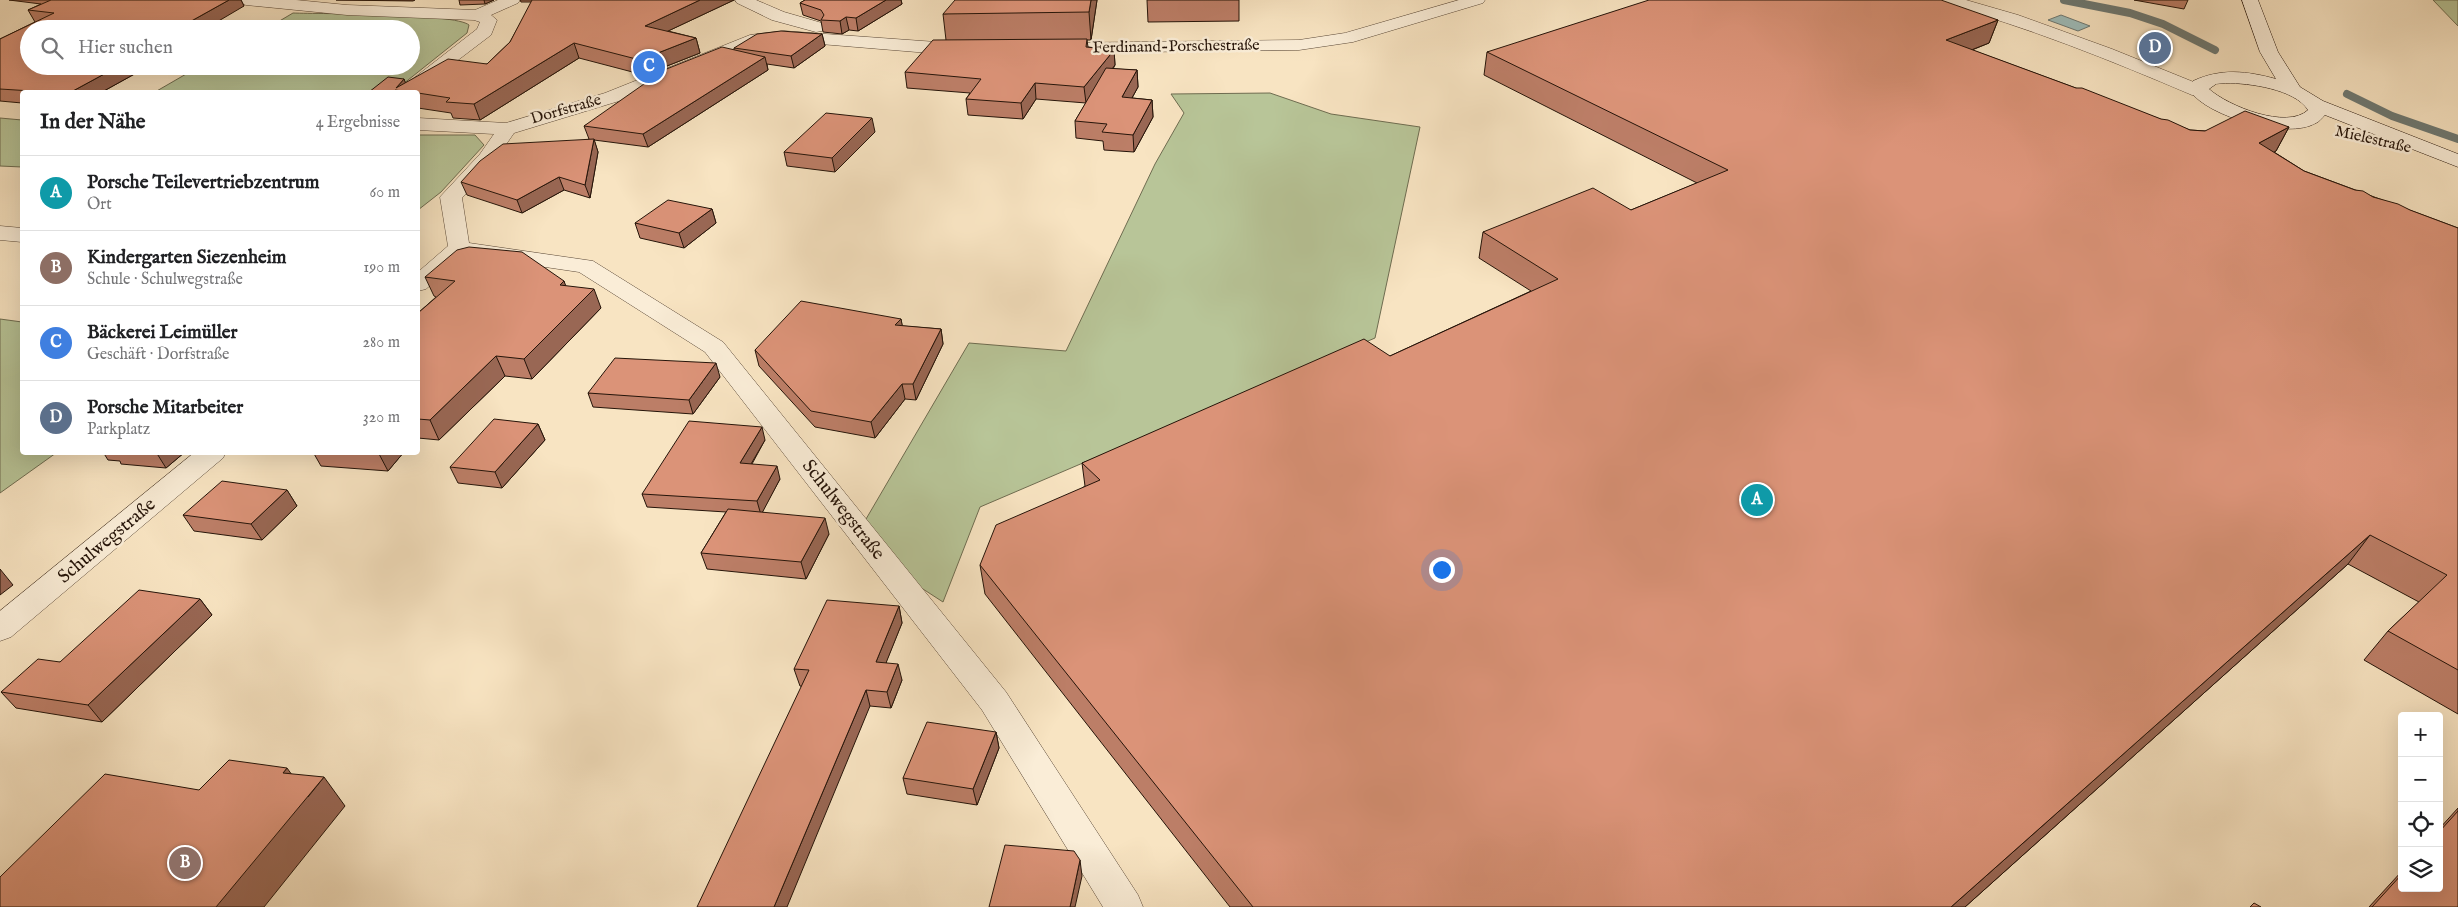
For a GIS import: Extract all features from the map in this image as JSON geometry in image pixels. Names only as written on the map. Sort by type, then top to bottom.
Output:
[{"type":"street","points":[[246,0],[347,10],[477,15],[489,20],[485,30],[408,90]]},
{"type":"street","points":[[477,15],[512,0]]},
{"type":"street","points":[[743,0],[778,16],[868,41],[940,49],[980,49]]},
{"type":"street","name":"Ferdinand-Porschestraße","points":[[1040,48],[1299,45],[1347,38],[1477,0]]},
{"type":"street","points":[[1947,0],[2003,15],[2083,43],[2200,91],[2200,85],[2207,80],[2219,77]]},
{"type":"street","points":[[2250,0],[2269,52],[2292,90]]},
{"type":"street","name":"Dorfstraße","points":[[709,57],[713,47],[778,16]]},
{"type":"street","name":"Dorfstraße","points":[[420,124],[507,129],[612,96],[756,39],[784,36],[868,41]]},
{"type":"street","points":[[2083,43],[2219,77]]},
{"type":"street","points":[[2255,80],[2269,52]]},
{"type":"street","name":"Mielestraße","points":[[2219,77],[2255,80],[2292,90],[2316,105],[2454,160]]},
{"type":"street","name":"Mielestraße","points":[[2200,91],[2206,99],[2235,113],[2255,118],[2294,122],[2454,160]]},
{"type":"street","name":"Mielestraße","points":[[2294,122],[2315,117],[2318,111],[2316,105]]},
{"type":"street","points":[[420,282],[459,248],[451,197],[487,158],[507,129]]},
{"type":"street","points":[[0,233],[20,235]]},
{"type":"street","name":"Schulwegstraße","points":[[459,248],[585,266],[714,347],[994,701],[1124,907]]},
{"type":"street","name":"Schulwegstraße","points":[[0,629],[210,455]]},
{"type":"green space","points":[[2433,0],[2458,0],[2458,26]]},
{"type":"green space","points":[[293,13],[357,14],[439,18],[459,21],[469,25],[467,33],[420,70],[420,20],[281,20]]},
{"type":"green space","points":[[184,75],[414,75],[396,90],[158,90]]},
{"type":"green space","points":[[1270,93],[1331,114],[1420,127],[1375,338],[980,507],[943,602],[852,543],[969,343],[1066,351],[1155,164],[1184,113],[1171,94]]},
{"type":"green space","points":[[0,118],[20,120],[20,167],[0,166]]},
{"type":"green space","points":[[420,135],[475,135],[484,145],[441,192],[420,208]]},
{"type":"green space","points":[[0,319],[20,322],[20,455],[53,455],[0,493]]},
{"type":"water","points":[[2061,15],[2090,26],[2078,31],[2048,20]]},
{"type":"building","points":[[51,0],[229,0],[193,20],[39,20],[54,13],[28,10]]},
{"type":"building","points":[[532,0],[700,0],[645,26],[696,38],[640,60],[574,43],[474,104],[446,102],[450,98],[420,93],[420,90],[372,90],[388,77],[404,79],[396,88],[448,59],[487,64],[510,42]]},
{"type":"building","points":[[805,0],[886,0],[856,18],[846,17],[840,21],[821,20],[824,15],[821,10],[800,3]]},
{"type":"building","points":[[955,0],[1091,0],[1089,12],[943,14]]},
{"type":"building","points":[[1649,0],[1941,0],[1998,20],[1946,40],[2076,88],[2082,88],[2190,130],[2205,131],[2245,111],[2289,127],[2259,143],[2304,171],[2355,190],[2363,191],[2373,197],[2398,204],[2458,228],[2458,670],[2388,631],[2447,575],[2370,535],[1951,907],[1253,907],[980,565],[996,525],[1100,480],[1082,463],[1364,339],[1390,356],[1558,279],[1483,232],[1593,188],[1631,210],[1728,170],[1487,52]]},
{"type":"building","points":[[20,29],[20,75],[102,75],[75,90],[0,89],[0,39]]},
{"type":"building","points":[[781,31],[822,34],[791,56],[734,48],[757,34]]},
{"type":"building","points":[[1087,39],[1086,47],[1114,50],[1084,87],[1035,83],[1021,103],[966,99],[981,79],[905,72],[933,40]]},
{"type":"building","points":[[722,47],[765,57],[643,134],[584,126],[664,70]]},
{"type":"building","points":[[1106,68],[1137,70],[1122,97],[1152,100],[1133,135],[1102,132],[1107,124],[1075,121]]},
{"type":"building","points":[[826,113],[872,118],[832,158],[784,152]]},
{"type":"building","points":[[594,139],[585,185],[559,177],[517,200],[461,182],[480,161],[503,144]]},
{"type":"building","points":[[668,200],[712,209],[679,233],[635,223]]},
{"type":"building","points":[[469,247],[522,252],[564,281],[560,285],[594,289],[524,359],[496,356],[430,420],[420,419],[420,311],[455,281],[425,277],[457,250]]},
{"type":"building","points":[[801,301],[901,319],[895,325],[941,329],[913,384],[902,384],[871,422],[811,411],[755,350]]},
{"type":"building","points":[[615,358],[716,363],[689,400],[588,393]]},
{"type":"building","points":[[494,419],[538,424],[495,472],[450,467]]},
{"type":"building","points":[[689,421],[762,427],[740,463],[777,466],[757,501],[642,494]]},
{"type":"building","points":[[222,481],[287,490],[251,524],[183,515]]},
{"type":"building","points":[[728,509],[825,518],[801,562],[701,553]]},
{"type":"building","points":[[139,590],[200,599],[88,705],[1,692],[38,659],[60,662]]},
{"type":"building","points":[[827,600],[899,606],[876,662],[898,664],[887,692],[866,690],[774,907],[697,907],[809,670],[794,669]]},
{"type":"building","points":[[927,722],[996,732],[973,789],[903,778]]},
{"type":"building","points":[[229,760],[287,768],[283,773],[324,777],[216,907],[0,907],[0,877],[105,774],[199,790]]},
{"type":"building","points":[[2458,811],[2458,907],[2372,907],[2398,878],[2398,892],[2443,892],[2443,828]]},
{"type":"building","points":[[1005,845],[1074,851],[1080,860],[1070,907],[989,907]]},
{"type":"building","points":[[2254,903],[2261,907],[2250,907]]},
{"type":"waterway","points":[[2064,0],[2130,13],[2163,24],[2215,50]]},
{"type":"waterway","points":[[2347,94],[2392,116],[2458,139]]},
{"type":"place","name":"Porsche Mitarbeiter","points":[[2155,48]]},
{"type":"place","name":"Bäckerei Leimüller","points":[[649,67]]},
{"type":"place","name":"Porsche Teilevertriebzentrum","points":[[1757,500]]},
{"type":"place","name":"Kindergarten Siezenheim","points":[[185,863]]}]
